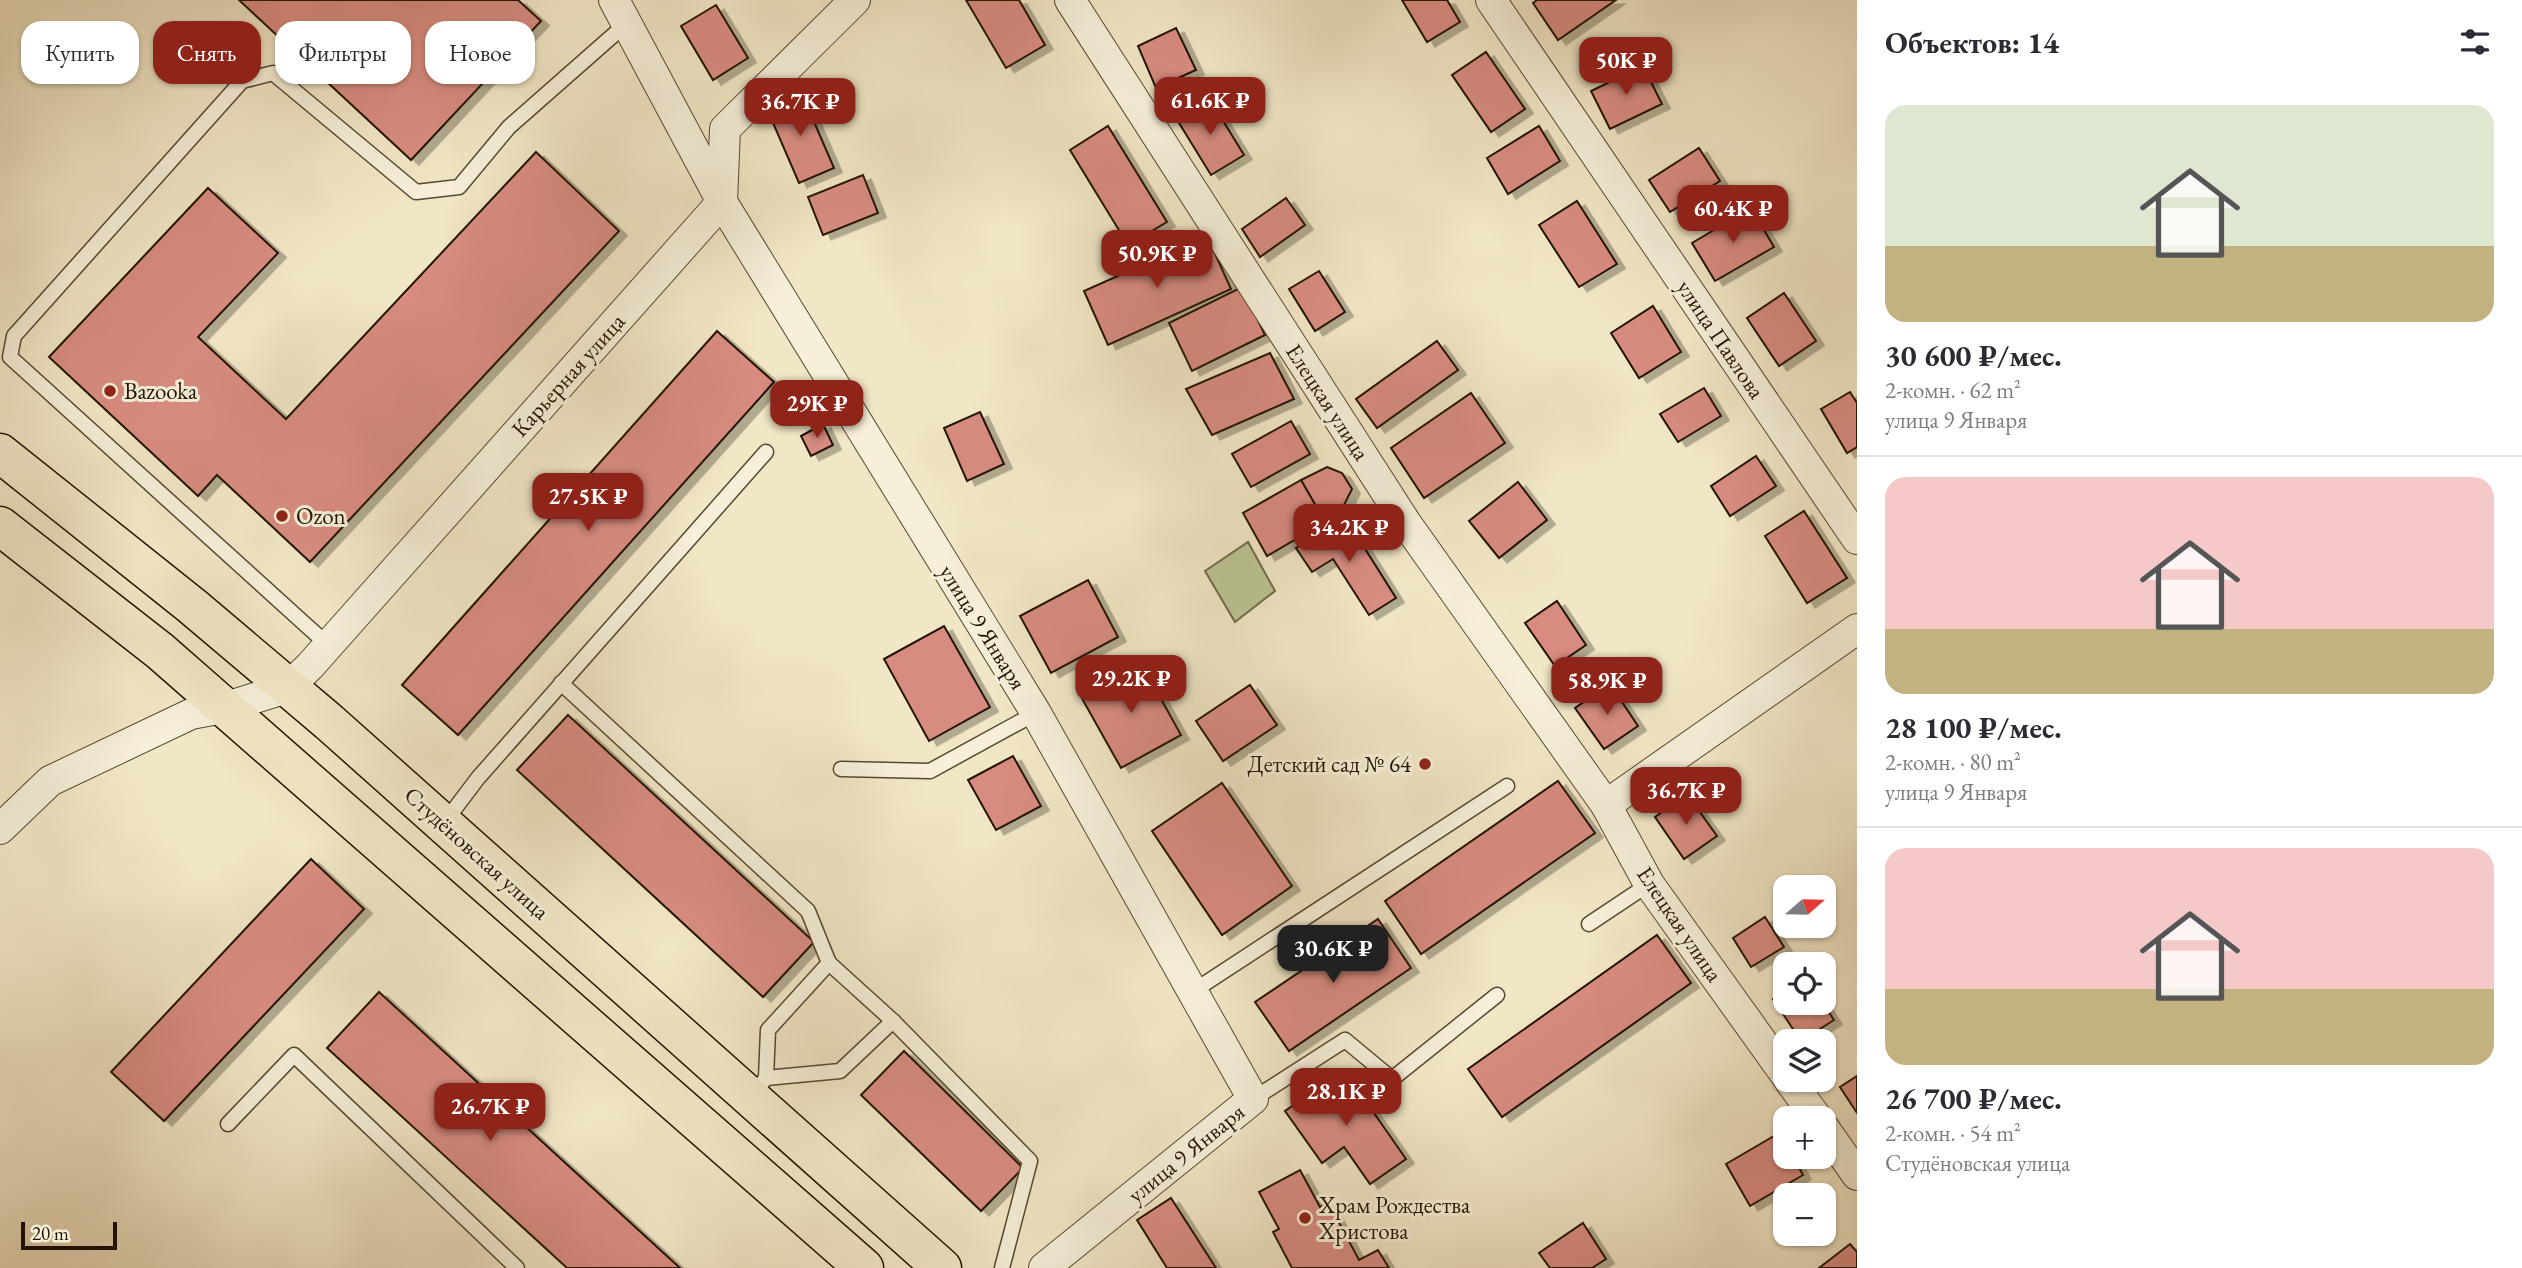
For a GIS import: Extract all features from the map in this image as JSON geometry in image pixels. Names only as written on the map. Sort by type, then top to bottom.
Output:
[{"type":"main road","name":"Студёновская улица","points":[[0,453],[192,606],[329,722],[443,824],[759,1087],[942,1268]]},
{"type":"main road","points":[[0,526],[160,651],[864,1268]]},
{"type":"main road","points":[[160,651],[195,654],[206,641],[192,606]]},
{"type":"main road","points":[[291,766],[287,727],[296,715],[329,722]]},
{"type":"street","points":[[722,202],[725,129],[855,0]]},
{"type":"street","name":"Елецкая улица","points":[[1070,0],[1406,523],[1606,805],[1649,884],[1773,1057]]},
{"type":"street","name":"улица Павлова","points":[[1491,0],[1857,538]]},
{"type":"street","name":"улица 9 Января","points":[[620,12],[722,202],[1036,713],[1253,1099],[1044,1268]]},
{"type":"street","name":"Карьерная улица","points":[[0,830],[50,781],[191,714],[223,708],[287,688],[722,202]]},
{"type":"street","points":[[1606,805],[1857,629]]},
{"type":"street","points":[[1836,1145],[1857,1175]]},
{"type":"lane","points":[[328,645],[10,357],[14,336],[242,81],[273,73],[416,192],[459,187],[509,127],[620,12]]},
{"type":"lane","points":[[443,824],[478,778],[766,452]]},
{"type":"lane","points":[[562,682],[808,911],[829,963],[893,1021],[1030,1161],[1002,1268]]},
{"type":"lane","points":[[841,769],[930,771],[1036,713]]},
{"type":"lane","points":[[1192,992],[1507,786]]},
{"type":"lane","points":[[1589,924],[1649,884]]},
{"type":"lane","points":[[829,963],[768,1030],[759,1087],[840,1071],[893,1021]]},
{"type":"lane","points":[[1253,1099],[1345,1040],[1392,1079],[1497,995]]},
{"type":"lane","points":[[228,1124],[294,1055],[517,1268]]},
{"type":"green space","points":[[1248,542],[1275,591],[1235,622],[1205,571]]},
{"type":"building","points":[[239,0],[518,0],[541,21],[535,27],[535,21],[425,21],[425,84],[482,84],[411,160],[329,84],[411,84],[411,21],[275,21],[275,33]]},
{"type":"building","points":[[966,0],[1019,0],[1045,45],[1006,68]]},
{"type":"building","points":[[1402,0],[1447,0],[1460,22],[1427,42]]},
{"type":"building","points":[[1537,0],[1616,0],[1558,40],[1533,3]]},
{"type":"building","points":[[716,5],[748,58],[713,80],[681,26]]},
{"type":"building","points":[[1176,28],[1196,70],[1156,88],[1138,46]]},
{"type":"building","points":[[1486,52],[1525,109],[1491,132],[1452,75]]},
{"type":"building","points":[[1643,66],[1662,104],[1610,129],[1591,91]]},
{"type":"building","points":[[802,94],[834,168],[799,183],[767,109]]},
{"type":"building","points":[[1209,98],[1244,155],[1211,175],[1176,118]]},
{"type":"building","points":[[1108,126],[1167,222],[1128,245],[1070,150]]},
{"type":"building","points":[[1539,126],[1560,161],[1508,194],[1487,158]]},
{"type":"building","points":[[1699,148],[1720,181],[1670,212],[1649,180]]},
{"type":"building","points":[[536,152],[619,231],[310,562],[217,475],[198,496],[49,357],[208,188],[278,253],[198,337],[286,419]]},
{"type":"building","points":[[863,175],[878,213],[823,235],[808,197]]},
{"type":"building","points":[[1286,198],[1305,225],[1260,257],[1242,229]]},
{"type":"building","points":[[1577,201],[1617,264],[1579,287],[1539,225]]},
{"type":"building","points":[[1751,208],[1774,247],[1715,281],[1692,243]]},
{"type":"building","points":[[1207,236],[1231,289],[1108,345],[1084,291]]},
{"type":"building","points":[[1319,271],[1345,312],[1315,331],[1289,289]]},
{"type":"building","points":[[1242,287],[1265,335],[1192,371],[1169,323]]},
{"type":"building","points":[[1784,293],[1816,341],[1779,366],[1747,318]]},
{"type":"building","points":[[1653,306],[1681,352],[1639,378],[1611,333]]},
{"type":"building","points":[[717,331],[774,382],[458,735],[402,685]]},
{"type":"building","points":[[1437,341],[1458,370],[1377,428],[1356,399]]},
{"type":"building","points":[[1270,353],[1294,399],[1212,435],[1186,389]]},
{"type":"building","points":[[1704,388],[1721,416],[1678,442],[1660,414]]},
{"type":"building","points":[[1850,392],[1857,403],[1857,447],[1847,453],[1821,409]]},
{"type":"building","points":[[1471,393],[1505,443],[1424,498],[1391,448]]},
{"type":"building","points":[[980,412],[1004,464],[967,481],[944,428]]},
{"type":"building","points":[[1291,421],[1310,454],[1251,487],[1232,454]]},
{"type":"building","points":[[823,424],[833,445],[811,456],[801,436]]},
{"type":"building","points":[[1756,456],[1776,486],[1730,516],[1711,486]]},
{"type":"building","points":[[1327,467],[1342,473],[1352,489],[1344,505],[1325,522],[1301,480]]},
{"type":"building","points":[[1301,480],[1325,522],[1267,556],[1243,513]]},
{"type":"building","points":[[1518,482],[1547,520],[1499,558],[1469,521]]},
{"type":"building","points":[[1804,511],[1847,578],[1807,603],[1765,536]]},
{"type":"building","points":[[1345,517],[1396,598],[1369,615],[1333,559],[1312,572],[1296,548]]},
{"type":"building","points":[[1088,580],[1118,637],[1051,673],[1020,616]]},
{"type":"building","points":[[1557,601],[1586,645],[1555,666],[1525,623]]},
{"type":"building","points":[[944,626],[990,707],[929,741],[884,659]]},
{"type":"building","points":[[1140,661],[1181,735],[1121,768],[1080,695]]},
{"type":"building","points":[[1610,684],[1638,726],[1604,749],[1575,708]]},
{"type":"building","points":[[1250,685],[1277,725],[1223,761],[1196,721]]},
{"type":"building","points":[[568,715],[814,942],[763,997],[517,770]]},
{"type":"building","points":[[1013,756],[1041,806],[996,830],[968,780]]},
{"type":"building","points":[[1558,781],[1595,833],[1421,954],[1385,901]]},
{"type":"building","points":[[1222,783],[1292,886],[1222,935],[1152,831]]},
{"type":"building","points":[[1687,794],[1717,836],[1684,859],[1655,817]]},
{"type":"building","points":[[311,859],[364,909],[164,1121],[111,1072]]},
{"type":"building","points":[[1765,917],[1773,930],[1773,938],[1778,938],[1784,947],[1751,967],[1733,938]]},
{"type":"building","points":[[1378,919],[1411,968],[1289,1051],[1255,1002]]},
{"type":"building","points":[[1657,935],[1691,983],[1502,1117],[1468,1069]]},
{"type":"building","points":[[379,992],[680,1268],[567,1268],[327,1048]]},
{"type":"building","points":[[1784,1015],[1831,1015],[1834,1020],[1820,1029],[1793,1029]]},
{"type":"building","points":[[904,1051],[1023,1168],[981,1211],[861,1095]]},
{"type":"building","points":[[1344,1070],[1406,1159],[1370,1184],[1344,1147],[1322,1163],[1285,1111]]},
{"type":"building","points":[[1857,1076],[1857,1113],[1840,1087]]},
{"type":"building","points":[[1773,1137],[1773,1169],[1800,1169],[1803,1175],[1789,1183],[1773,1183],[1773,1193],[1750,1206],[1726,1164]]},
{"type":"building","name":"Храм Рождества Христова","points":[[1300,1170],[1320,1207],[1328,1202],[1359,1260],[1378,1250],[1389,1268],[1292,1268],[1273,1232],[1279,1229],[1259,1192]]},
{"type":"building","points":[[1171,1198],[1216,1268],[1167,1268],[1137,1220]]},
{"type":"building","points":[[1583,1223],[1606,1259],[1592,1268],[1550,1268],[1539,1253]]},
{"type":"building","points":[[1850,1244],[1857,1252],[1857,1268],[1819,1268]]},
{"type":"place","name":"Bazooka","points":[[110,391]]},
{"type":"place","name":"Ozon","points":[[282,516]]},
{"type":"place","name":"Детский сад № 64","points":[[1425,764]]},
{"type":"place","name":"Храм Рождества Христова","points":[[1305,1218]]}]
